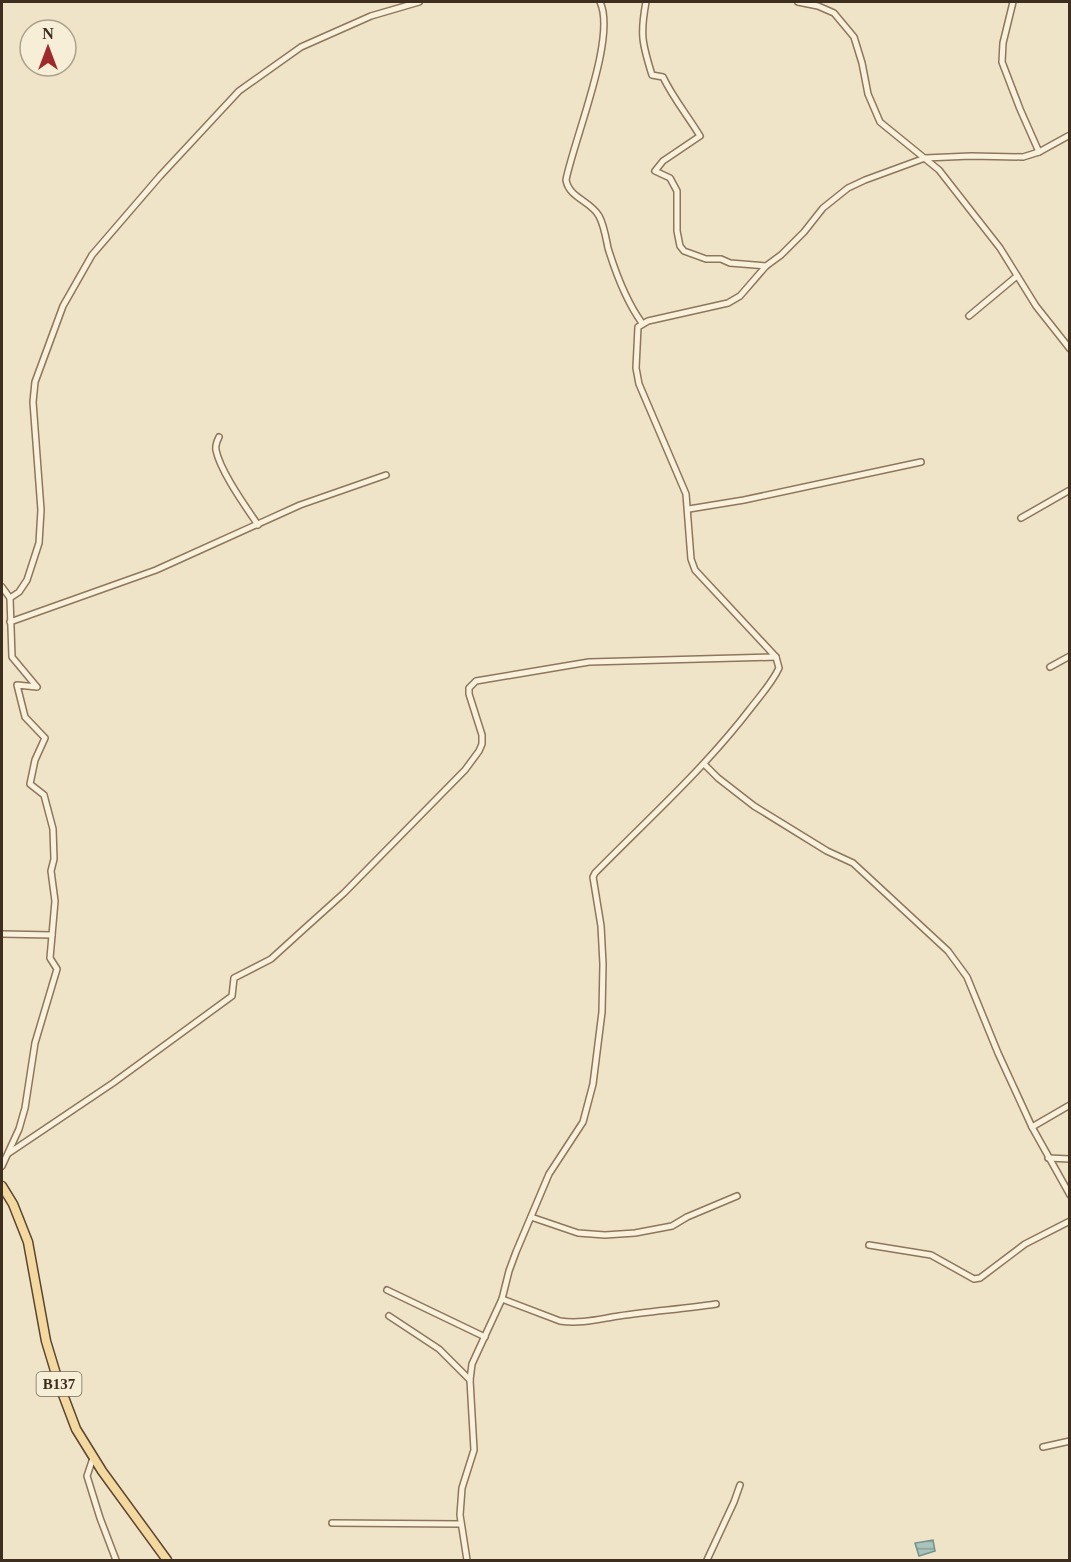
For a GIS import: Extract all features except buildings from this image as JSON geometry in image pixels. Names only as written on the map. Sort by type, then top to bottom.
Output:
[{"type":"main road","name":"B137","points":[[2,1186],[28,1242],[46,1341],[56,1376],[76,1429],[93,1458],[167,1560]]},
{"type":"street","points":[[10,598],[19,592],[27,580],[39,543],[41,510],[33,402],[35,382],[63,306],[92,255],[154,183],[239,91],[301,47],[371,16],[418,2]]},
{"type":"street","points":[[600,2],[604,9],[598,66],[566,180],[571,191],[593,208],[599,216],[617,275],[634,313],[642,323]]},
{"type":"street","points":[[646,2],[641,30],[652,75],[663,77],[672,96],[686,112],[700,136],[663,160],[655,171],[670,178],[676,191],[677,231],[680,246],[684,251],[706,258],[721,258],[735,264],[766,266]]},
{"type":"street","points":[[798,2],[818,6],[834,13],[854,38],[868,94],[880,122],[939,170],[1000,248],[1036,306],[1070,349]]},
{"type":"street","points":[[1013,2],[1003,43],[1002,62],[1039,152]]},
{"type":"street","points":[[467,1560],[461,1524],[462,1488],[474,1450],[471,1364],[502,1299],[508,1271],[549,1174],[583,1122],[593,1084],[602,1012],[603,964],[601,926],[593,877],[643,824],[705,765],[779,668],[776,657],[695,570],[691,559],[686,494],[639,384],[636,368],[638,327],[642,323],[728,303],[740,296],[766,266],[781,255],[804,232],[823,208],[848,188],[925,158],[1023,157],[1039,152],[1070,135]]},
{"type":"street","points":[[969,316],[1017,276]]},
{"type":"street","points":[[219,437],[216,450],[220,460],[236,493],[258,525]]},
{"type":"street","points":[[688,510],[921,462]]},
{"type":"street","points":[[10,622],[156,570],[300,505],[386,475]]},
{"type":"street","points":[[1021,518],[1070,490]]},
{"type":"street","points":[[2,587],[10,598],[12,657],[37,687],[17,685],[25,717],[45,738],[35,760],[30,784],[44,795],[53,829],[54,859],[51,871],[56,901],[50,958],[57,969],[35,1043],[25,1108],[9,1153],[2,1162]]},
{"type":"street","points":[[1050,667],[1070,656]]},
{"type":"street","points":[[9,1153],[113,1083],[232,996],[234,978],[271,959],[367,870],[465,770],[479,751],[482,735],[469,694],[469,688],[476,681],[589,662],[776,657]]},
{"type":"street","points":[[705,765],[754,806],[827,851],[853,863],[948,951],[967,977],[1032,1127],[1070,1195]]},
{"type":"street","points":[[2,934],[52,935]]},
{"type":"street","points":[[1032,1127],[1070,1105]]},
{"type":"street","points":[[1048,1158],[1070,1159]]},
{"type":"street","points":[[531,1217],[578,1233],[605,1235],[635,1233],[672,1226],[687,1217],[737,1196]]},
{"type":"street","points":[[869,1245],[931,1255],[974,1279],[980,1278],[1025,1244],[1070,1221]]},
{"type":"street","points":[[387,1290],[485,1337]]},
{"type":"street","points":[[502,1299],[570,1323],[716,1304]]},
{"type":"street","points":[[388,1316],[439,1349],[470,1380]]},
{"type":"street","points":[[1042,1447],[1070,1441]]},
{"type":"street","points":[[93,1458],[87,1476],[116,1560]]},
{"type":"street","points":[[707,1560],[740,1485]]},
{"type":"street","points":[[332,1523],[461,1524]]},
{"type":"water","points":[[933,1540],[935,1551],[919,1556],[915,1543]]}]
